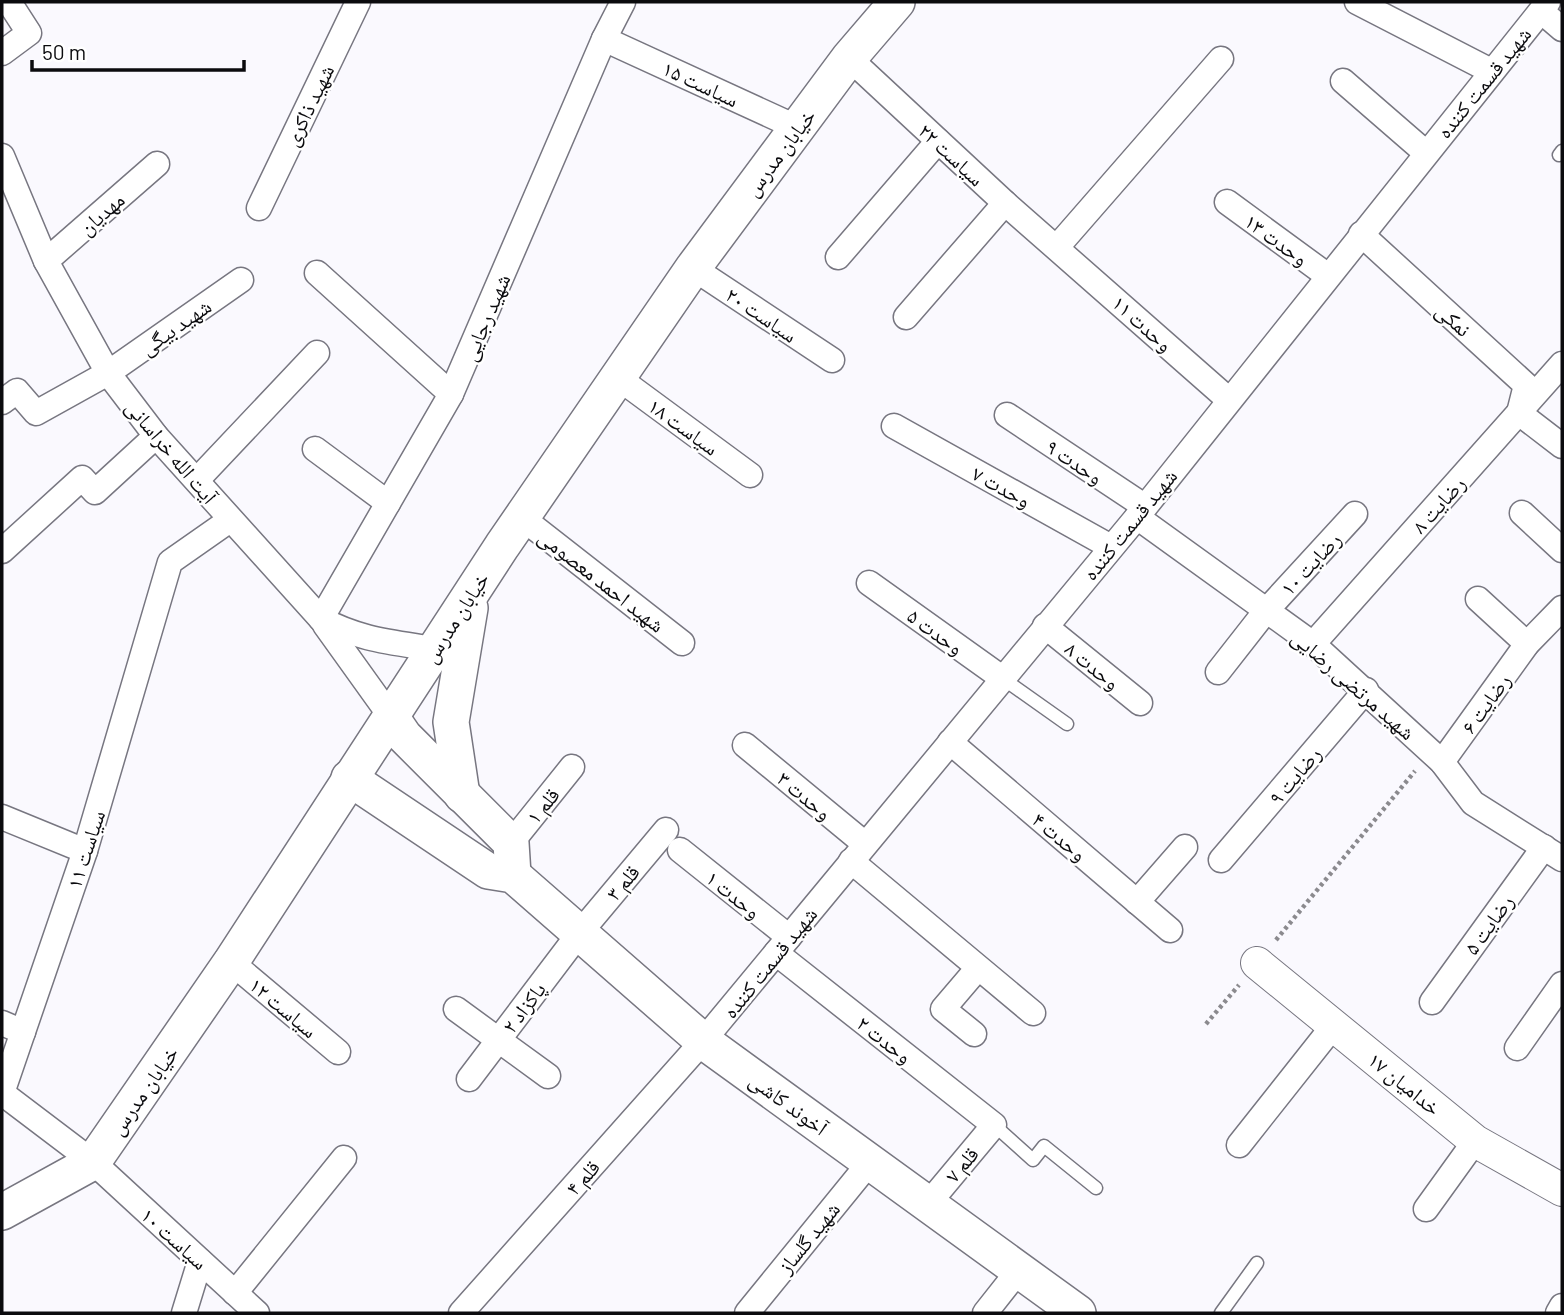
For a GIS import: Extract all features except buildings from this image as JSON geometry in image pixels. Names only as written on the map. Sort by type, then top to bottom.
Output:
[{"type":"main road","name":"خیابان مدرس","points":[[2,1212],[93,1162],[231,962],[521,517],[617,377],[693,268],[849,58],[897,2]]},
{"type":"main road","points":[[462,795],[451,722],[475,588]]},
{"type":"main road","name":"آخوند کاشی","points":[[391,717],[404,736],[462,795],[512,859],[578,934],[704,1041],[1078,1313]]},
{"type":"main road","name":"آخوند کاشی","points":[[349,778],[488,871],[512,859]]},
{"type":"street","points":[[2,53],[29,33],[9,2]]},
{"type":"street","name":"شهید ذاکری","points":[[259,208],[358,2]]},
{"type":"street","name":"شهید رجایی","points":[[321,619],[451,394],[604,39],[623,2]]},
{"type":"street","points":[[1357,2],[1491,71]]},
{"type":"street","points":[[1545,6],[1562,29]]},
{"type":"street","name":"شهید قسمت کننده","points":[[704,1041],[1140,512],[1545,6]]},
{"type":"street","name":"سیاست ۱۵","points":[[604,39],[798,128]]},
{"type":"street","name":"سیاست ۲۲","points":[[849,58],[1005,203],[1057,247]]},
{"type":"street","points":[[1057,247],[1221,59]]},
{"type":"street","points":[[1343,81],[1426,153]]},
{"type":"street","points":[[838,257],[938,141]]},
{"type":"street","name":"آیت الله خراسانی","points":[[2,156],[46,261],[108,373],[156,436],[321,619],[349,634],[369,640],[434,649]]},
{"type":"street","name":"مهدیان","points":[[46,261],[156,164]]},
{"type":"street","name":"وحدت ۱۳","points":[[1227,202],[1328,276]]},
{"type":"street","points":[[906,317],[1005,203]]},
{"type":"street","name":"نمکی","points":[[1361,234],[1525,385],[1519,414]]},
{"type":"street","name":"وحدت ۱۱","points":[[1057,247],[1229,400]]},
{"type":"street","name":"سیاست ۲۰","points":[[693,268],[832,360]]},
{"type":"street","points":[[317,273],[451,394]]},
{"type":"street","name":"شهید بیگی","points":[[2,402],[17,391],[36,413],[108,373],[241,280]]},
{"type":"street","points":[[197,480],[317,353]]},
{"type":"street","name":"رضایت ۸","points":[[1313,644],[1562,364]]},
{"type":"street","name":"سیاست ۱۸","points":[[617,377],[750,475]]},
{"type":"street","points":[[1519,414],[1562,446]]},
{"type":"street","name":"وحدت ۹","points":[[1007,415],[1140,512]]},
{"type":"street","name":"وحدت ۷","points":[[894,426],[1111,547]]},
{"type":"street","points":[[2,551],[82,478],[95,492],[156,436]]},
{"type":"street","points":[[315,449],[388,503]]},
{"type":"street","name":"شهید مرتضی رضایی","points":[[1140,512],[1265,611],[1313,644],[1366,690],[1436,757],[1473,803],[1553,853]]},
{"type":"street","points":[[1522,513],[1562,551]]},
{"type":"street","name":"رضایت ۱۰","points":[[1218,672],[1265,611],[1355,514]]},
{"type":"street","name":"شهید احمد معصومی","points":[[521,517],[682,643]]},
{"type":"street","name":"سیاست ۱۱","points":[[93,1162],[2,1093],[13,1028],[85,851],[170,562],[230,520]]},
{"type":"street","name":"وحدت ۵","points":[[869,583],[1002,678]]},
{"type":"street","points":[[1478,599],[1527,644]]},
{"type":"street","name":"رضایت ۶","points":[[1436,757],[1527,644],[1562,608]]},
{"type":"street","points":[[321,619],[391,717]]},
{"type":"street","name":"وحدت ۸","points":[[1045,626],[1140,703]]},
{"type":"street","name":"رضایت ۹","points":[[1221,860],[1366,690]]},
{"type":"street","name":"وحدت ۴","points":[[950,742],[1170,930]]},
{"type":"street","name":"وحدت ۳","points":[[745,745],[978,968],[1033,1013]]},
{"type":"street","name":"قلم ۱","points":[[512,859],[572,767]]},
{"type":"street","points":[[2,817],[85,851]]},
{"type":"street","name":"قلم ۳","points":[[578,934],[666,830]]},
{"type":"street","points":[[1137,902],[1185,846]]},
{"type":"street","name":"وحدت ۱","points":[[680,850],[782,945]]},
{"type":"street","name":"رضایت ۵","points":[[1432,1002],[1553,853]]},
{"type":"street","name":"پاکزاد ۲","points":[[469,1079],[578,934]]},
{"type":"street","name":"وحدت ۲","points":[[782,945],[994,1125]]},
{"type":"street","name":"سیاست ۱۲","points":[[231,962],[338,1052]]},
{"type":"street","name":"خدامیان ۱۷","points":[[1257,963],[1475,1141],[1562,1190]]},
{"type":"street","points":[[974,1034],[943,1009],[978,968]]},
{"type":"street","points":[[1517,1048],[1562,984]]},
{"type":"street","points":[[456,1009],[548,1076]]},
{"type":"street","points":[[1239,1145],[1334,1026]]},
{"type":"street","name":"قلم ۴","points":[[461,1313],[704,1041]]},
{"type":"street","name":"قلم ۷","points":[[928,1204],[994,1125]]},
{"type":"street","points":[[1426,1209],[1475,1141]]},
{"type":"street","points":[[236,1293],[344,1158]]},
{"type":"street","name":"سیاست ۱۰","points":[[93,1162],[257,1313]]},
{"type":"street","name":"شهید گلساز","points":[[747,1313],[870,1162]]},
{"type":"street","points":[[184,1313],[201,1261]]},
{"type":"street","points":[[985,1313],[1020,1270]]},
{"type":"street","points":[[1558,1313],[1562,1306]]},
{"type":"lane","points":[[1002,678],[1067,724]]},
{"type":"lane","points":[[994,1125],[1033,1160],[1044,1146],[1096,1188]]},
{"type":"lane","points":[[1221,1313],[1257,1263]]},
{"type":"path","points":[[1206,1024],[1436,757]]}]
